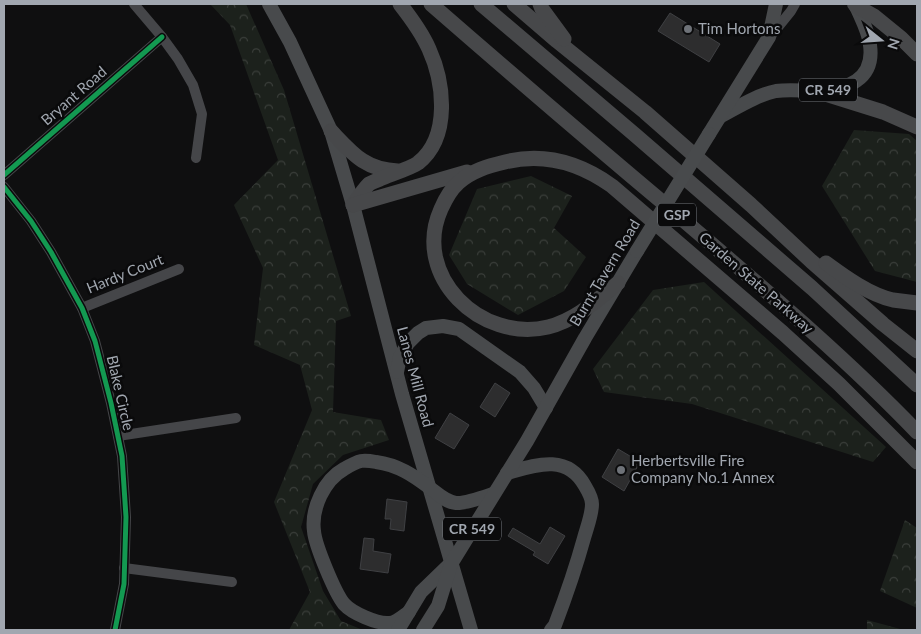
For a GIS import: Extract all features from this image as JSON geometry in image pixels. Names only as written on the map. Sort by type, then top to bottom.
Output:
[{"type":"highway","points":[[353,205],[370,183],[418,162],[430,150],[440,127],[442,112],[440,85],[429,49],[413,21],[400,4]]},
{"type":"highway","name":"Garden State Parkway","points":[[431,4],[553,111],[711,243],[822,340],[917,432]]},
{"type":"highway","name":"GSP","points":[[481,4],[812,288],[917,385]]},
{"type":"highway","points":[[514,4],[645,112],[751,205],[818,268],[917,351]]},
{"type":"highway","points":[[540,4],[575,55]]},
{"type":"highway","points":[[855,5],[874,16],[917,54]]},
{"type":"highway","points":[[816,91],[883,112],[917,127]]},
{"type":"highway","points":[[331,131],[364,163],[386,171],[398,172]]},
{"type":"highway","points":[[353,205],[512,160],[530,158],[556,160],[581,168],[612,186],[783,333],[852,397],[917,462]]},
{"type":"highway","points":[[483,168],[457,184],[445,199],[437,217],[434,231],[434,247],[438,265],[446,284],[457,298],[492,323],[523,330],[549,327],[572,318],[596,302],[618,283]]},
{"type":"highway","points":[[751,205],[837,271],[867,290],[892,300],[917,303]]},
{"type":"main road","name":"Lanes Mill Road","points":[[269,4],[290,42],[331,131],[353,205],[429,487],[471,630]]},
{"type":"main road","name":"CR 549","points":[[769,38],[776,4]]},
{"type":"main road","name":"CR 549","points":[[721,116],[761,96],[776,91],[835,90],[849,86],[859,79],[866,70],[870,59],[870,45],[855,5]]},
{"type":"main road","name":"Burnt Tavern Road","points":[[423,630],[438,606],[451,564],[546,408],[637,251],[769,38]]},
{"type":"main road","points":[[397,372],[400,358],[408,343],[418,333],[426,328],[443,326],[459,329],[520,372],[534,388],[546,408]]},
{"type":"main road","points":[[409,612],[390,623],[371,620],[353,611],[345,604],[336,590],[319,551],[314,531],[314,517],[318,503],[331,479],[342,469],[361,461],[381,462],[398,467],[411,474],[448,501],[457,504],[493,494]]},
{"type":"main road","points":[[507,473],[536,464],[562,466],[579,477],[586,487],[592,502],[576,567],[555,625],[551,630]]},
{"type":"main road","name":"Burnt Tavern Road","points":[[398,630],[421,592],[451,564]]},
{"type":"street","points":[[134,4],[162,36],[193,85],[202,114],[196,158]]},
{"type":"street","name":"Burnt Tavern Road","points":[[769,38],[796,4]]},
{"type":"street","name":"Bryant Road","points":[[4,175],[162,36]]},
{"type":"street","name":"Blake Circle","points":[[4,186],[31,221],[51,252],[82,308],[95,341],[112,403],[122,456],[126,517],[124,584],[115,630]]},
{"type":"street","name":"Hardy Court","points":[[82,308],[179,269]]},
{"type":"street","points":[[118,436],[236,418]]},
{"type":"street","points":[[124,568],[232,582]]},
{"type":"green space","points":[[210,4],[246,4],[284,90],[351,316],[336,321],[333,412],[381,420],[389,440],[343,455],[313,484],[301,527],[323,591],[341,621],[363,630],[289,630],[310,592],[274,502],[312,410],[300,365],[254,345],[263,268],[234,205],[278,160],[230,25]]},
{"type":"green space","points":[[854,130],[909,134],[917,141],[917,282],[875,271],[822,186]]},
{"type":"green space","points":[[531,176],[572,196],[554,228],[586,257],[564,291],[518,315],[467,284],[449,255],[477,189]]},
{"type":"green space","points":[[704,282],[886,447],[873,462],[692,404],[604,392],[593,369],[653,290]]},
{"type":"green space","points":[[905,520],[917,528],[917,608],[880,591]]},
{"type":"green space","points":[[867,620],[904,630],[867,630]]},
{"type":"building","points":[[670,13],[720,44],[709,62],[658,31]]},
{"type":"building","points":[[495,383],[510,393],[495,417],[480,407]]},
{"type":"building","points":[[450,413],[469,425],[454,449],[435,438]]},
{"type":"building","name":"Herbertsville Fire Company No.1 Annex","points":[[618,449],[640,462],[624,491],[602,477]]},
{"type":"building","points":[[387,499],[407,502],[404,531],[390,529],[391,519],[385,519]]},
{"type":"building","points":[[550,527],[565,536],[548,564],[533,555],[535,552],[508,536],[513,528],[540,544]]},
{"type":"building","points":[[364,538],[374,539],[373,551],[391,554],[388,573],[360,569]]},
{"type":"cycle path","points":[[4,175],[162,37]]},
{"type":"cycle path","points":[[4,187],[31,221],[51,252],[82,308],[95,341],[111,403],[122,456],[126,517],[124,584],[115,630]]},
{"type":"place","name":"Tim Hortons","points":[[688,29]]},
{"type":"place","name":"Herbertsville Fire Company No.1 Annex","points":[[621,470]]}]
